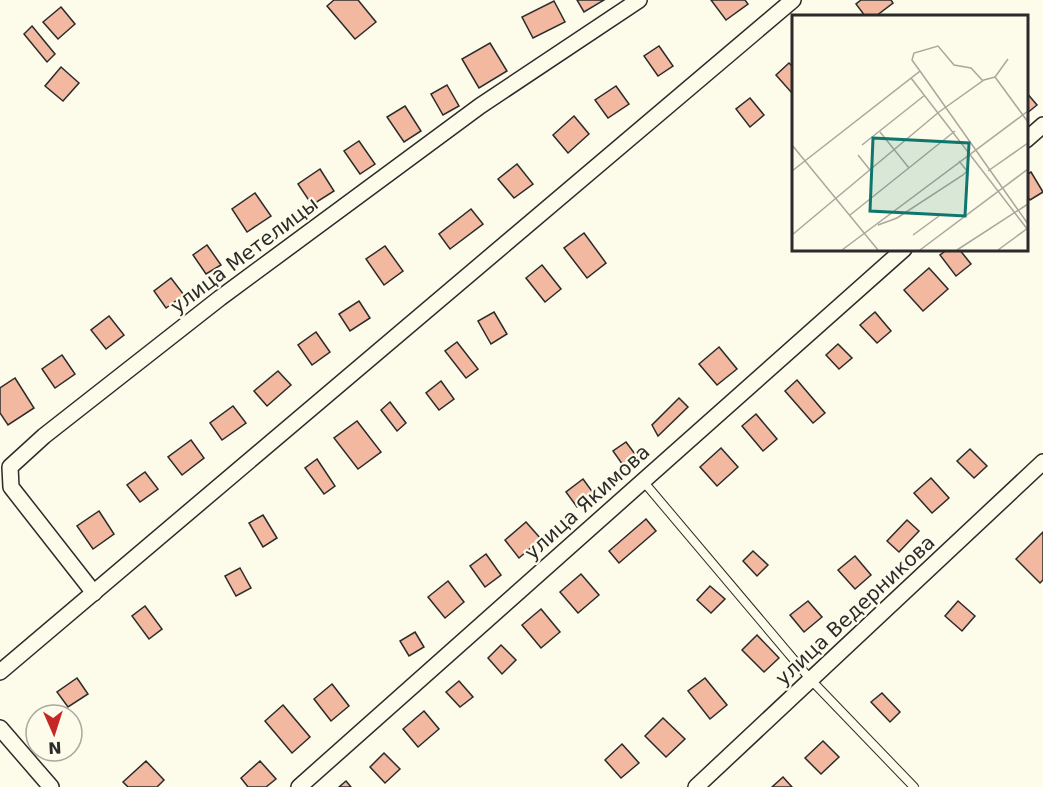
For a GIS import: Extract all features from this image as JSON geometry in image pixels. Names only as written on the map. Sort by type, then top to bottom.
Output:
[{"type":"street","name":"улица Метелицы","points":[[94,592],[11,487],[10,467],[44,436],[220,298],[480,106],[639,0]]},
{"type":"street","points":[[0,672],[793,0]]},
{"type":"street","points":[[1028,138],[1043,125]]},
{"type":"street","name":"улица Якимова","points":[[299,787],[903,250]]},
{"type":"street","name":"улица Ведерникова","points":[[696,787],[1043,462]]},
{"type":"street","points":[[0,728],[51,787]]},
{"type":"lane","points":[[643,481],[810,680],[914,787]]},
{"type":"building","points":[[334,0],[358,0],[376,22],[355,39],[327,6]]},
{"type":"building","points":[[577,0],[604,0],[584,12]]},
{"type":"building","points":[[711,0],[745,0],[748,4],[726,20]]},
{"type":"building","points":[[861,0],[891,0],[893,3],[877,15],[864,15],[856,4]]},
{"type":"building","points":[[554,1],[565,22],[533,38],[522,17]]},
{"type":"building","points":[[61,7],[75,24],[58,39],[43,22]]},
{"type":"building","points":[[32,26],[55,54],[47,62],[24,34]]},
{"type":"building","points":[[490,43],[507,71],[479,88],[462,59]]},
{"type":"building","points":[[659,46],[673,66],[658,76],[644,56]]},
{"type":"building","points":[[789,63],[792,66],[791,92],[776,75]]},
{"type":"building","points":[[61,67],[79,83],[63,101],[45,86]]},
{"type":"building","points":[[447,85],[459,106],[443,115],[431,94]]},
{"type":"building","points":[[616,86],[629,104],[608,118],[595,100]]},
{"type":"building","points":[[1028,94],[1037,105],[1028,112]]},
{"type":"building","points":[[750,98],[764,115],[750,127],[736,109]]},
{"type":"building","points":[[405,106],[421,131],[404,142],[387,117]]},
{"type":"building","points":[[574,116],[589,134],[568,153],[553,135]]},
{"type":"building","points":[[359,141],[375,164],[360,174],[344,151]]},
{"type":"building","points":[[517,164],[533,184],[514,198],[498,179]]},
{"type":"building","points":[[320,169],[334,191],[312,205],[298,184]]},
{"type":"building","points":[[1031,172],[1043,192],[1030,200],[1028,198],[1028,174]]},
{"type":"building","points":[[255,193],[271,216],[247,232],[232,209]]},
{"type":"building","points":[[471,209],[483,224],[450,249],[439,234]]},
{"type":"building","points":[[584,233],[606,263],[587,278],[564,248]]},
{"type":"building","points":[[207,245],[221,265],[206,274],[193,255]]},
{"type":"building","points":[[385,246],[403,271],[384,285],[366,259]]},
{"type":"building","points":[[947,250],[960,250],[971,264],[956,276],[940,255]]},
{"type":"building","points":[[542,265],[561,289],[545,302],[526,278]]},
{"type":"building","points":[[929,268],[948,289],[923,311],[904,290]]},
{"type":"building","points":[[171,278],[184,295],[166,308],[154,291]]},
{"type":"building","points":[[359,301],[370,318],[350,331],[339,314]]},
{"type":"building","points":[[494,312],[507,334],[491,344],[478,321]]},
{"type":"building","points":[[875,312],[891,331],[877,343],[860,325]]},
{"type":"building","points":[[109,316],[124,335],[106,349],[91,330]]},
{"type":"building","points":[[316,332],[330,352],[312,365],[298,345]]},
{"type":"building","points":[[457,342],[478,369],[466,378],[445,351]]},
{"type":"building","points":[[838,344],[852,358],[839,369],[826,355]]},
{"type":"building","points":[[719,347],[737,369],[717,385],[699,364]]},
{"type":"building","points":[[62,355],[75,374],[55,388],[42,369]]},
{"type":"building","points":[[278,371],[291,385],[267,406],[254,391]]},
{"type":"building","points":[[15,378],[34,408],[8,425],[0,413],[0,388]]},
{"type":"building","points":[[797,380],[825,413],[813,423],[785,391]]},
{"type":"building","points":[[441,381],[454,399],[439,410],[426,393]]},
{"type":"building","points":[[679,398],[688,407],[658,436],[652,425]]},
{"type":"building","points":[[390,402],[406,423],[397,431],[381,410]]},
{"type":"building","points":[[233,406],[246,423],[222,440],[210,423]]},
{"type":"building","points":[[756,414],[777,439],[763,451],[742,426]]},
{"type":"building","points":[[357,421],[381,452],[358,469],[334,438]]},
{"type":"building","points":[[191,440],[204,458],[182,475],[168,457]]},
{"type":"building","points":[[626,442],[638,458],[625,468],[613,451]]},
{"type":"building","points":[[721,448],[738,467],[717,486],[700,467]]},
{"type":"building","points":[[970,449],[987,466],[974,478],[957,461]]},
{"type":"building","points":[[317,459],[335,486],[324,494],[305,468]]},
{"type":"building","points":[[145,472],[158,489],[140,502],[127,485]]},
{"type":"building","points":[[931,478],[949,498],[932,513],[914,493]]},
{"type":"building","points":[[583,479],[594,494],[577,507],[566,492]]},
{"type":"building","points":[[99,511],[114,534],[93,549],[77,526]]},
{"type":"building","points":[[263,515],[277,538],[263,547],[249,523]]},
{"type":"building","points":[[646,519],[656,531],[619,563],[609,551]]},
{"type":"building","points":[[907,520],[919,531],[899,552],[887,541]]},
{"type":"building","points":[[526,522],[541,539],[519,558],[505,540]]},
{"type":"building","points":[[1043,532],[1043,580],[1040,583],[1016,559]]},
{"type":"building","points":[[753,551],[768,565],[757,576],[743,561]]},
{"type":"building","points":[[486,554],[501,575],[485,587],[470,566]]},
{"type":"building","points":[[855,556],[871,575],[855,589],[838,570]]},
{"type":"building","points":[[240,568],[251,588],[236,596],[225,576]]},
{"type":"building","points":[[581,574],[599,595],[578,613],[560,592]]},
{"type":"building","points":[[448,581],[464,602],[445,618],[428,597]]},
{"type":"building","points":[[710,586],[725,599],[711,613],[697,600]]},
{"type":"building","points":[[808,601],[822,617],[804,632],[790,615]]},
{"type":"building","points":[[958,601],[975,616],[962,631],[945,616]]},
{"type":"building","points":[[145,606],[162,629],[149,639],[132,616]]},
{"type":"building","points":[[541,609],[560,632],[541,648],[522,625]]},
{"type":"building","points":[[415,632],[424,647],[409,656],[400,641]]},
{"type":"building","points":[[757,635],[779,658],[764,672],[742,650]]},
{"type":"building","points":[[501,645],[516,660],[502,674],[488,658]]},
{"type":"building","points":[[77,678],[88,694],[74,703],[65,703],[57,692]]},
{"type":"building","points":[[705,678],[727,705],[710,719],[688,691]]},
{"type":"building","points":[[459,681],[473,697],[460,707],[446,692]]},
{"type":"building","points":[[332,684],[349,706],[331,721],[314,699]]},
{"type":"building","points":[[882,693],[900,712],[890,722],[871,702]]},
{"type":"building","points":[[283,705],[310,737],[292,753],[265,721]]},
{"type":"building","points":[[424,711],[439,729],[418,747],[403,729]]},
{"type":"building","points":[[663,718],[685,739],[666,757],[645,736]]},
{"type":"building","points":[[823,741],[839,757],[821,774],[805,758]]},
{"type":"building","points":[[622,744],[639,763],[621,778],[605,760]]},
{"type":"building","points":[[384,753],[400,769],[385,783],[370,767]]},
{"type":"building","points":[[146,761],[164,780],[157,787],[128,787],[123,782]]},
{"type":"building","points":[[260,761],[276,779],[266,787],[248,787],[241,778]]},
{"type":"building","points":[[783,777],[792,787],[772,787]]},
{"type":"building","points":[[346,781],[351,787],[339,787]]}]
